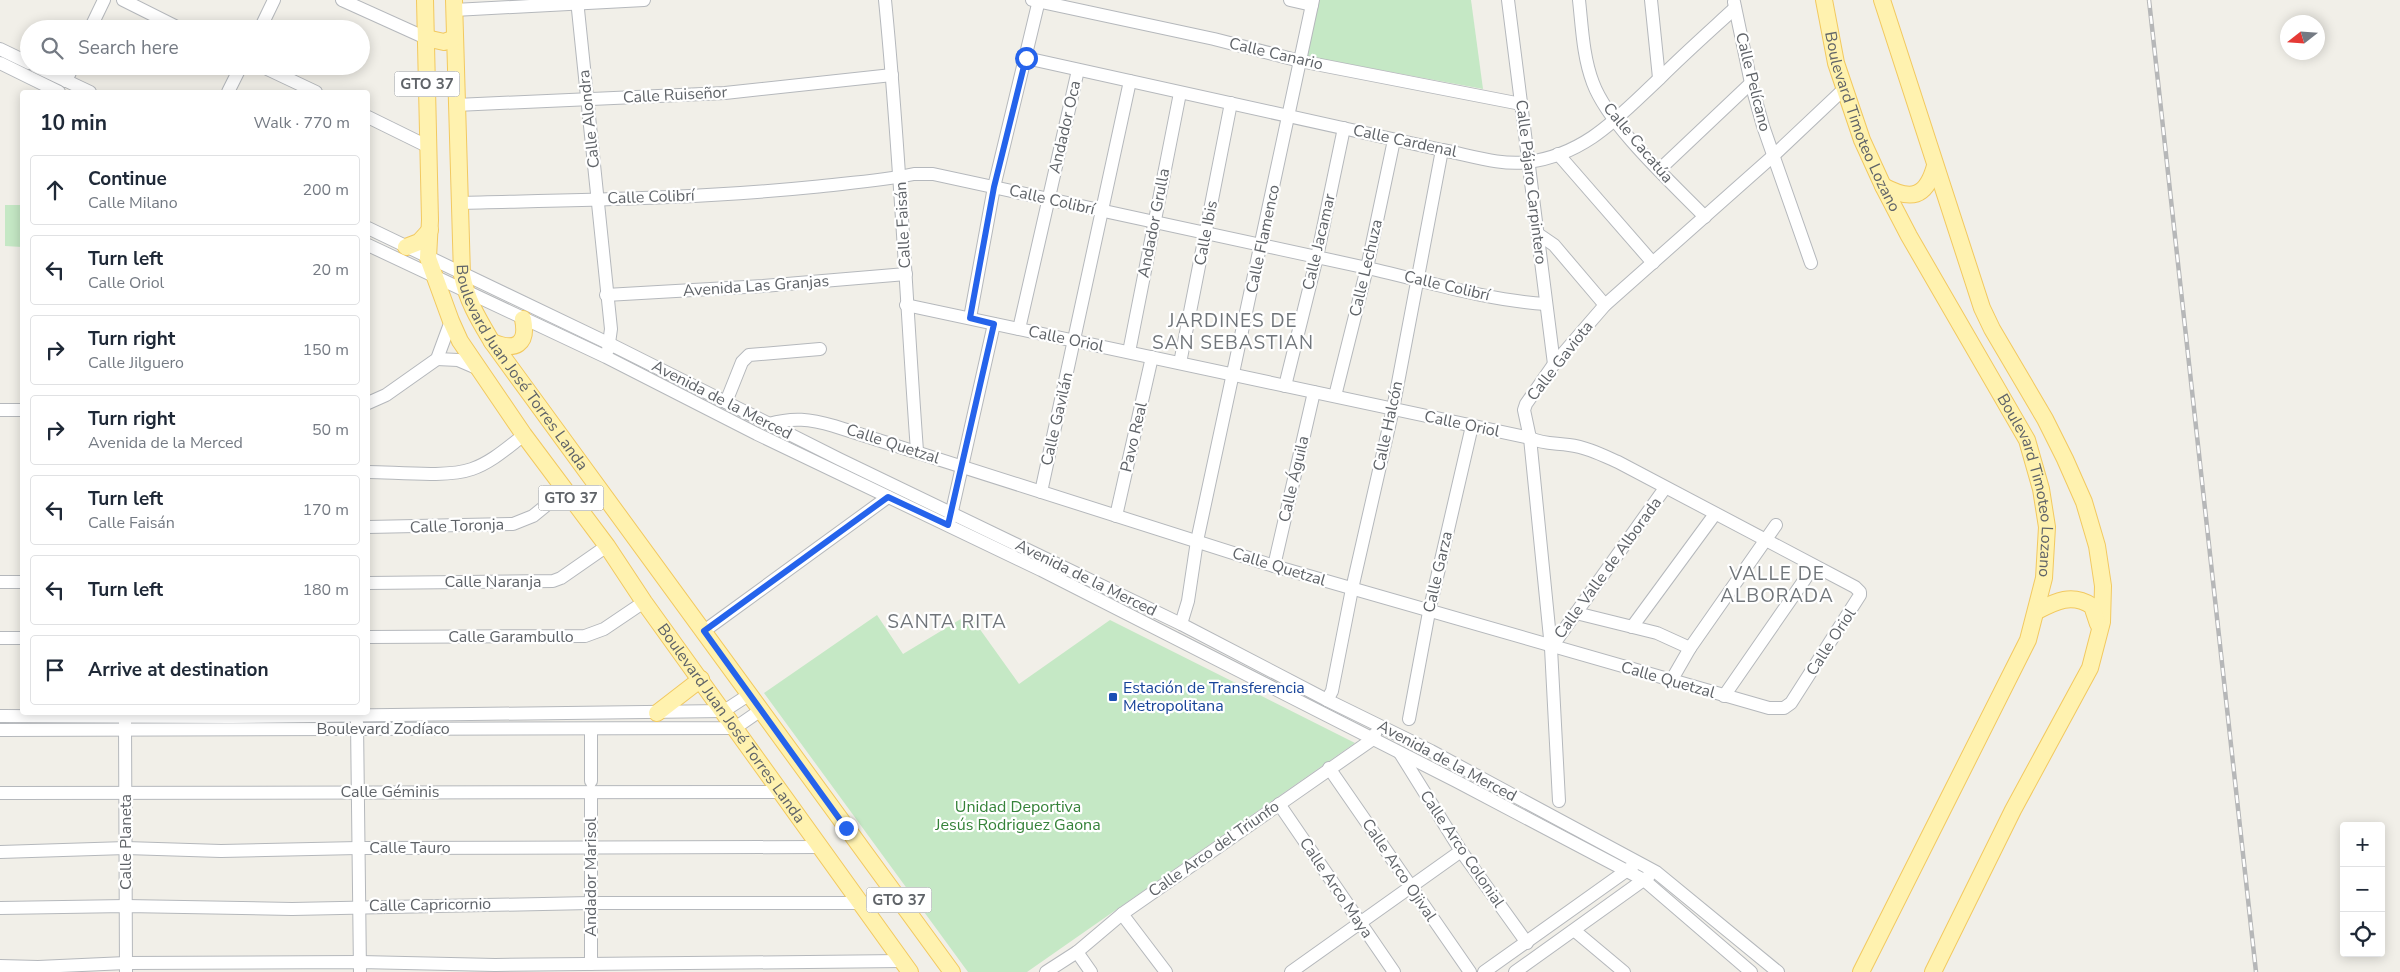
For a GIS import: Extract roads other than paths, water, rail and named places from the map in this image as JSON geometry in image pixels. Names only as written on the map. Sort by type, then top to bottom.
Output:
[{"type":"main road","name":"Boulevard Juan José Torres Landa","points":[[425,0],[430,230],[428,258],[460,341],[524,434],[607,546],[644,602],[906,966]]},
{"type":"main road","name":"Boulevard Timoteo Lozano","points":[[1824,0],[1828,25],[1844,89],[1862,140],[1883,186],[2027,440],[2041,488],[2047,527],[2044,578],[2028,640],[1861,972]]},
{"type":"main road","name":"Boulevard Timoteo Lozano","points":[[1882,0],[1982,308],[2066,459],[2084,502],[2097,546],[2102,586],[2102,622],[2090,668],[2013,810],[1933,972]]},
{"type":"main road","name":"Boulevard Juan José Torres Landa","points":[[454,5],[456,105],[464,283],[475,314],[492,342],[952,972]]},
{"type":"main road","points":[[426,38],[444,42],[455,38]]},
{"type":"main road","points":[[426,65],[442,61],[456,67]]},
{"type":"main road","points":[[1883,186],[1905,195],[1916,194],[1925,190],[1931,181],[1935,166]]},
{"type":"main road","points":[[406,247],[419,242],[430,230]]},
{"type":"main road","points":[[492,342],[510,347],[521,342],[525,336],[523,319]]},
{"type":"main road","points":[[2037,611],[2062,600],[2074,598],[2085,601],[2092,606],[2095,613],[2098,641]]},
{"type":"main road","points":[[657,713],[701,679]]},
{"type":"street","points":[[94,20],[104,0]]},
{"type":"street","points":[[123,0],[163,20]]},
{"type":"street","points":[[264,20],[274,0]]},
{"type":"street","points":[[342,0],[426,38]]},
{"type":"street","points":[[454,5],[644,0]]},
{"type":"street","name":"Calle Faisán","points":[[885,0],[900,177],[906,305],[917,451]]},
{"type":"street","points":[[1290,0],[1312,2]]},
{"type":"street","name":"Calle Pájaro Carpintero","points":[[1508,0],[1554,364]]},
{"type":"street","name":"Calle Cacatúa","points":[[1579,0],[1592,82],[1616,121],[1659,170],[1705,217]]},
{"type":"street","points":[[1651,0],[1659,78]]},
{"type":"street","points":[[970,318],[994,187],[1026,58],[1037,1]]},
{"type":"street","name":"Calle Canario","points":[[1037,1],[1214,39],[1300,61],[1521,104]]},
{"type":"street","name":"Calle Alondra","points":[[577,2],[611,329],[610,344],[606,357]]},
{"type":"street","name":"Calle Flamenco","points":[[1181,624],[1188,601],[1197,541],[1262,245],[1312,2]]},
{"type":"street","name":"Calle Cardenal","points":[[1026,58],[1442,150],[1500,161],[1528,162],[1585,144],[1616,121],[1734,4]]},
{"type":"street","name":"Calle Pelícano","points":[[1734,4],[1751,83],[1773,156],[1811,263]]},
{"type":"street","points":[[0,49],[20,59]]},
{"type":"street","points":[[0,64],[20,73]]},
{"type":"street","name":"Andador Oca","points":[[1018,329],[1078,70]]},
{"type":"street","points":[[23,75],[55,90]]},
{"type":"street","points":[[54,75],[86,90]]},
{"type":"street","points":[[66,81],[69,75]]},
{"type":"street","points":[[229,90],[236,75]]},
{"type":"street","points":[[280,75],[312,90]]},
{"type":"street","name":"Calle Ruiseñor","points":[[456,105],[725,93],[892,75]]},
{"type":"street","name":"Calle Gavilán","points":[[1040,492],[1130,81]]},
{"type":"street","points":[[1659,170],[1751,83]]},
{"type":"street","name":"Calle Gaviota","points":[[1559,801],[1551,648],[1530,438],[1524,410],[1526,404],[1554,364],[1605,306],[1773,156],[1844,89]]},
{"type":"street","name":"Andador Grulla","points":[[1129,352],[1180,93]]},
{"type":"street","name":"Calle Ibis","points":[[1180,363],[1231,103]]},
{"type":"street","points":[[370,119],[429,147]]},
{"type":"street","name":"Calle Jacamar","points":[[1285,386],[1317,257],[1344,128]]},
{"type":"street","name":"Calle Lechuza","points":[[1335,396],[1367,268],[1394,140]]},
{"type":"street","name":"Calle Halcón","points":[[1327,700],[1332,690],[1352,589],[1393,409],[1442,150]]},
{"type":"street","points":[[1558,154],[1653,263]]},
{"type":"street","name":"Calle Colibrí","points":[[460,204],[596,199],[646,200],[759,192],[914,174],[933,174],[1048,201],[1419,279],[1467,292],[1546,304]]},
{"type":"street","name":"Avenida de la Merced","points":[[370,229],[428,258],[464,283],[523,319],[606,357],[888,497],[950,519],[1181,624],[1327,700],[1380,725],[1656,872],[1778,972]]},
{"type":"street","points":[[1538,234],[1554,245],[1605,306]]},
{"type":"street","name":"Avenida de la Merced","points":[[370,246],[435,277],[464,283],[610,344],[770,424],[1627,870],[1644,880],[1751,972]]},
{"type":"street","name":"Avenida Las Granjas","points":[[606,295],[763,286],[906,274]]},
{"type":"street","name":"Calle Oriol","points":[[906,305],[1530,438],[1543,444],[1570,445],[1592,451],[1858,588],[1860,595],[1791,703]]},
{"type":"street","points":[[437,360],[451,320]]},
{"type":"street","points":[[950,519],[994,324]]},
{"type":"street","points":[[726,402],[742,362],[749,355],[820,349]]},
{"type":"street","name":"Pavo Real","points":[[1116,516],[1152,357]]},
{"type":"street","points":[[370,402],[386,395],[437,360],[458,360],[479,369]]},
{"type":"street","name":"Calle Águila","points":[[1274,566],[1314,392]]},
{"type":"street","points":[[0,410],[20,410]]},
{"type":"street","name":"Calle Quetzal","points":[[770,424],[793,418],[805,419],[917,451],[1274,566],[1551,648],[1769,708],[1784,708],[1791,703]]},
{"type":"street","name":"Calle Garza","points":[[1409,719],[1429,612],[1472,426]]},
{"type":"street","points":[[370,472],[456,472],[472,469],[494,458],[524,434]]},
{"type":"street","name":"Calle Valle de Alborada","points":[[1551,648],[1665,488]]},
{"type":"street","name":"Calle Toronja","points":[[370,527],[513,524],[532,516],[565,490]]},
{"type":"street","points":[[704,631],[888,497]]},
{"type":"street","points":[[1632,627],[1715,514]]},
{"type":"street","points":[[1672,681],[1690,648],[1776,525]]},
{"type":"street","name":"Calle Naranja","points":[[370,583],[553,581],[561,578],[607,546]]},
{"type":"street","points":[[1724,696],[1814,566]]},
{"type":"street","points":[[0,582],[20,582]]},
{"type":"street","name":"Calle Garambullo","points":[[370,638],[585,636],[604,629],[644,602]]},
{"type":"street","points":[[1576,613],[1666,636],[1690,648]]},
{"type":"street","points":[[0,638],[20,638]]},
{"type":"street","points":[[724,711],[750,694]]},
{"type":"street","points":[[735,728],[761,710]]},
{"type":"street","name":"Boulevard Zodíaco","points":[[370,715],[724,711]]},
{"type":"street","points":[[357,715],[360,967]]},
{"type":"street","name":"Boulevard Zodíaco","points":[[0,730],[125,719],[357,715]]},
{"type":"street","name":"Boulevard Zodíaco","points":[[0,716],[125,719],[357,729],[735,728]]},
{"type":"street","name":"Calle Planeta","points":[[125,719],[126,967]]},
{"type":"street","points":[[1373,739],[1380,725]]},
{"type":"street","name":"Andador Marisol","points":[[591,729],[591,964]]},
{"type":"street","name":"Calle Arco del Triunfo","points":[[1046,972],[1077,952],[1122,914],[1373,739]]},
{"type":"street","name":"Calle Arco Colonial","points":[[1400,753],[1461,851],[1527,943]]},
{"type":"street","name":"Calle Arco Ojival","points":[[1329,768],[1470,972]]},
{"type":"street","name":"Calle Géminis","points":[[0,793],[358,792],[591,786],[781,792]]},
{"type":"street","name":"Calle Arco Maya","points":[[1279,804],[1359,924],[1394,972]]},
{"type":"street","name":"Calle Tauro","points":[[0,852],[126,848],[221,852],[358,848],[820,847]]},
{"type":"street","points":[[1291,972],[1461,851]]},
{"type":"street","points":[[1484,972],[1639,862]]},
{"type":"street","points":[[1514,972],[1656,872]]},
{"type":"street","name":"Calle Capricornio","points":[[0,908],[126,906],[292,909],[359,906],[590,903],[860,903]]},
{"type":"street","points":[[1122,914],[1166,972]]},
{"type":"street","points":[[1574,931],[1623,972]]},
{"type":"street","points":[[1077,952],[1091,972]]},
{"type":"street","points":[[0,966],[360,967],[591,964],[706,967],[906,966]]},
{"type":"railway","points":[[2149,0],[2256,972]]},
{"type":"place","name":"Estación de Transferencia Metropolitana","points":[[1113,697]]},
{"type":"district","name":"JARDINES DE SAN SEBASTIAN","points":[[1233,332]]},
{"type":"district","name":"VALLE DE ALBORADA","points":[[1777,585]]},
{"type":"district","name":"SANTA RITA","points":[[947,622]]},
{"type":"park label","name":"Unidad Deportiva Jesús Rodriguez Gaona","points":[[1018,816]]}]
